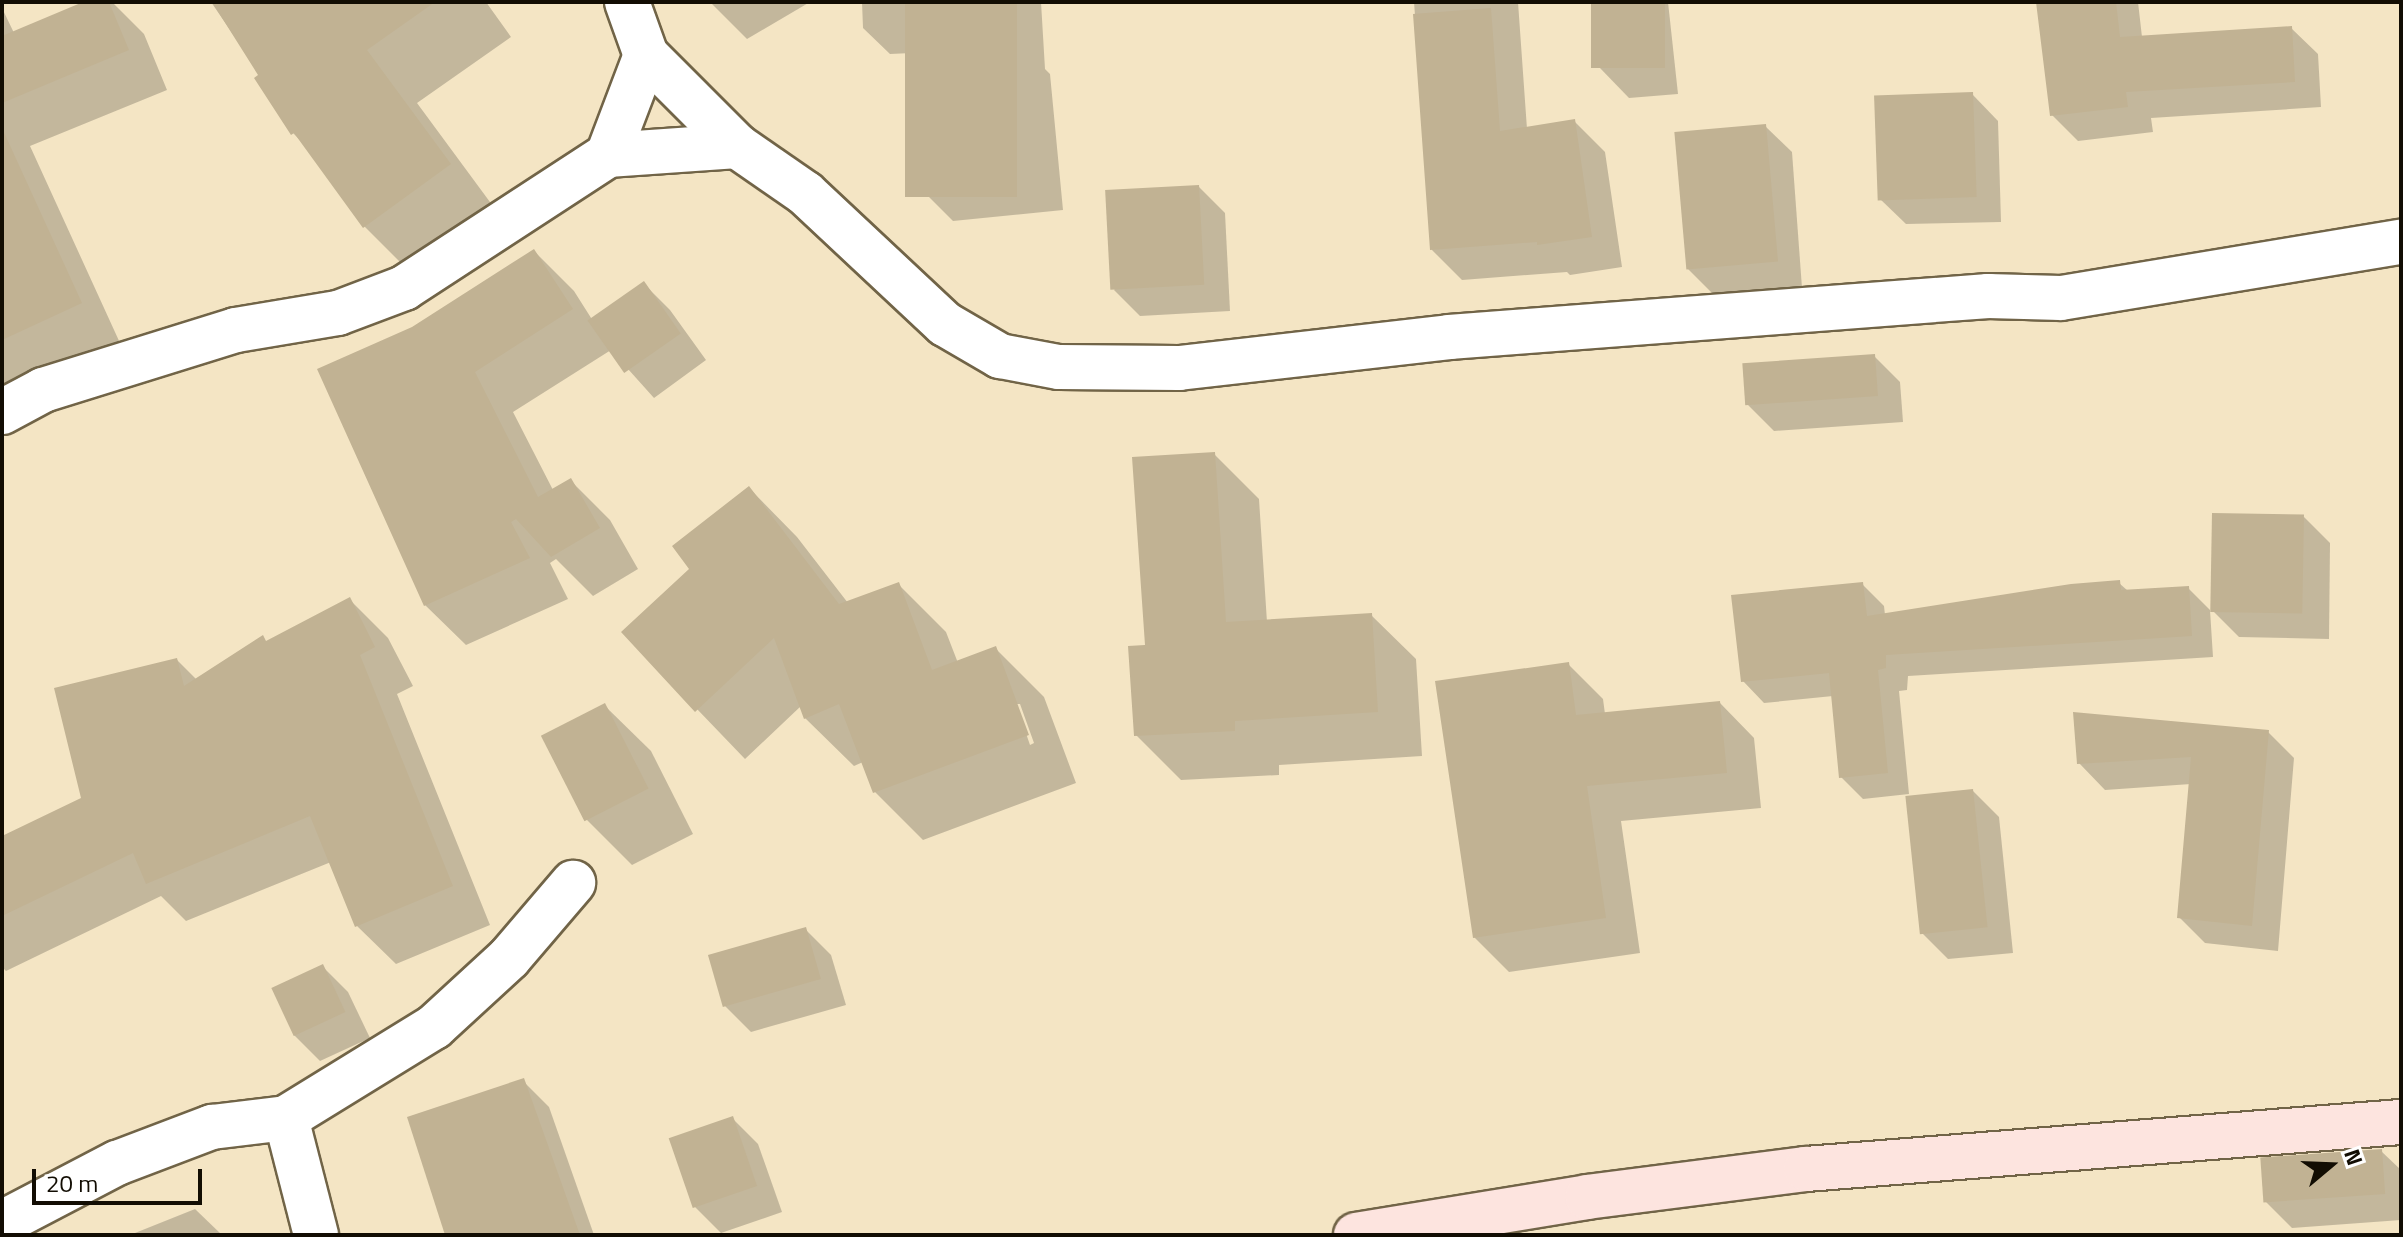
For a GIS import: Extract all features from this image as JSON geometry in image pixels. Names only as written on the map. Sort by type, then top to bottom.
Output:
[{"type":"street","points":[[627,2],[646,55],[737,146],[805,193],[945,324],[1000,356],[1059,367],[1179,368],[1449,337],[1988,296],[2061,298],[2401,242]]},
{"type":"street","points":[[608,155],[646,55]]},
{"type":"street","points":[[2,412],[43,390],[221,334],[338,313],[404,288],[608,155],[737,146]]},
{"type":"street","points":[[2,1223],[117,1163],[198,1132],[286,1118],[434,1027],[509,958],[573,883]]},
{"type":"street","points":[[286,1118],[316,1235]]},
{"type":"street","points":[[1356,1235],[1587,1197],[1806,1169],[2401,1122]]},
{"type":"building","points":[[83,2],[109,2],[129,50],[2,103],[2,36]]},
{"type":"building","points":[[212,2],[435,2],[367,50],[451,164],[363,228],[294,133],[291,135],[254,78],[258,75]]},
{"type":"building","points":[[905,2],[1017,2],[1017,197],[905,197]]},
{"type":"building","points":[[1591,2],[1665,2],[1665,68],[1591,68]]},
{"type":"building","points":[[2036,2],[2116,2],[2120,37],[2292,26],[2295,82],[2126,92],[2128,107],[2050,116]]},
{"type":"building","points":[[1491,8],[1500,131],[1575,119],[1592,237],[1537,245],[1537,242],[1430,250],[1413,14]]},
{"type":"building","points":[[1973,92],[1977,197],[1878,200],[1874,95]]},
{"type":"building","points":[[1766,124],[1778,261],[1686,269],[1674,132]]},
{"type":"building","points":[[2,128],[82,303],[2,340]]},
{"type":"building","points":[[1199,185],[1204,285],[1110,290],[1105,190]]},
{"type":"building","points":[[534,249],[573,309],[475,372],[538,497],[571,478],[600,528],[551,557],[516,519],[511,522],[530,558],[424,606],[317,369],[412,327]]},
{"type":"building","points":[[644,281],[681,333],[624,373],[587,321]]},
{"type":"building","points":[[1875,354],[1878,396],[1745,405],[1742,363]]},
{"type":"building","points":[[1215,452],[1226,622],[1372,613],[1378,712],[1235,721],[1235,731],[1134,736],[1128,646],[1145,645],[1132,457]]},
{"type":"building","points":[[749,486],[839,604],[899,582],[932,670],[996,646],[1029,735],[873,793],[839,704],[804,719],[774,638],[695,712],[621,632],[689,569],[672,546]]},
{"type":"building","points":[[2212,513],[2304,515],[2302,614],[2210,612]]},
{"type":"building","points":[[2120,580],[2121,590],[2189,586],[2192,636],[1886,655],[1886,668],[1878,670],[1888,773],[1839,778],[1829,673],[1741,682],[1731,595],[1863,582],[1867,616],[2071,584]]},
{"type":"building","points":[[350,597],[375,647],[360,655],[453,886],[355,927],[310,816],[146,884],[133,853],[2,916],[2,836],[81,798],[54,688],[177,658],[184,686],[263,635],[266,641]]},
{"type":"building","points":[[1569,662],[1576,715],[1720,701],[1727,773],[1587,786],[1606,918],[1473,938],[1435,681]]},
{"type":"building","points":[[605,703],[649,789],[584,821],[541,736]]},
{"type":"building","points":[[2073,712],[2269,730],[2252,926],[2177,918],[2191,757],[2077,764]]},
{"type":"building","points":[[1973,789],[1988,927],[1920,934],[1905,796]]},
{"type":"building","points":[[806,927],[821,979],[723,1007],[708,955]]},
{"type":"building","points":[[323,964],[345,1012],[294,1036],[271,988]]},
{"type":"building","points":[[524,1078],[580,1235],[445,1235],[407,1117]]},
{"type":"building","points":[[733,1116],[757,1186],[693,1208],[669,1138]]},
{"type":"building","points":[[2382,1149],[2385,1194],[2263,1202],[2260,1158]]}]
